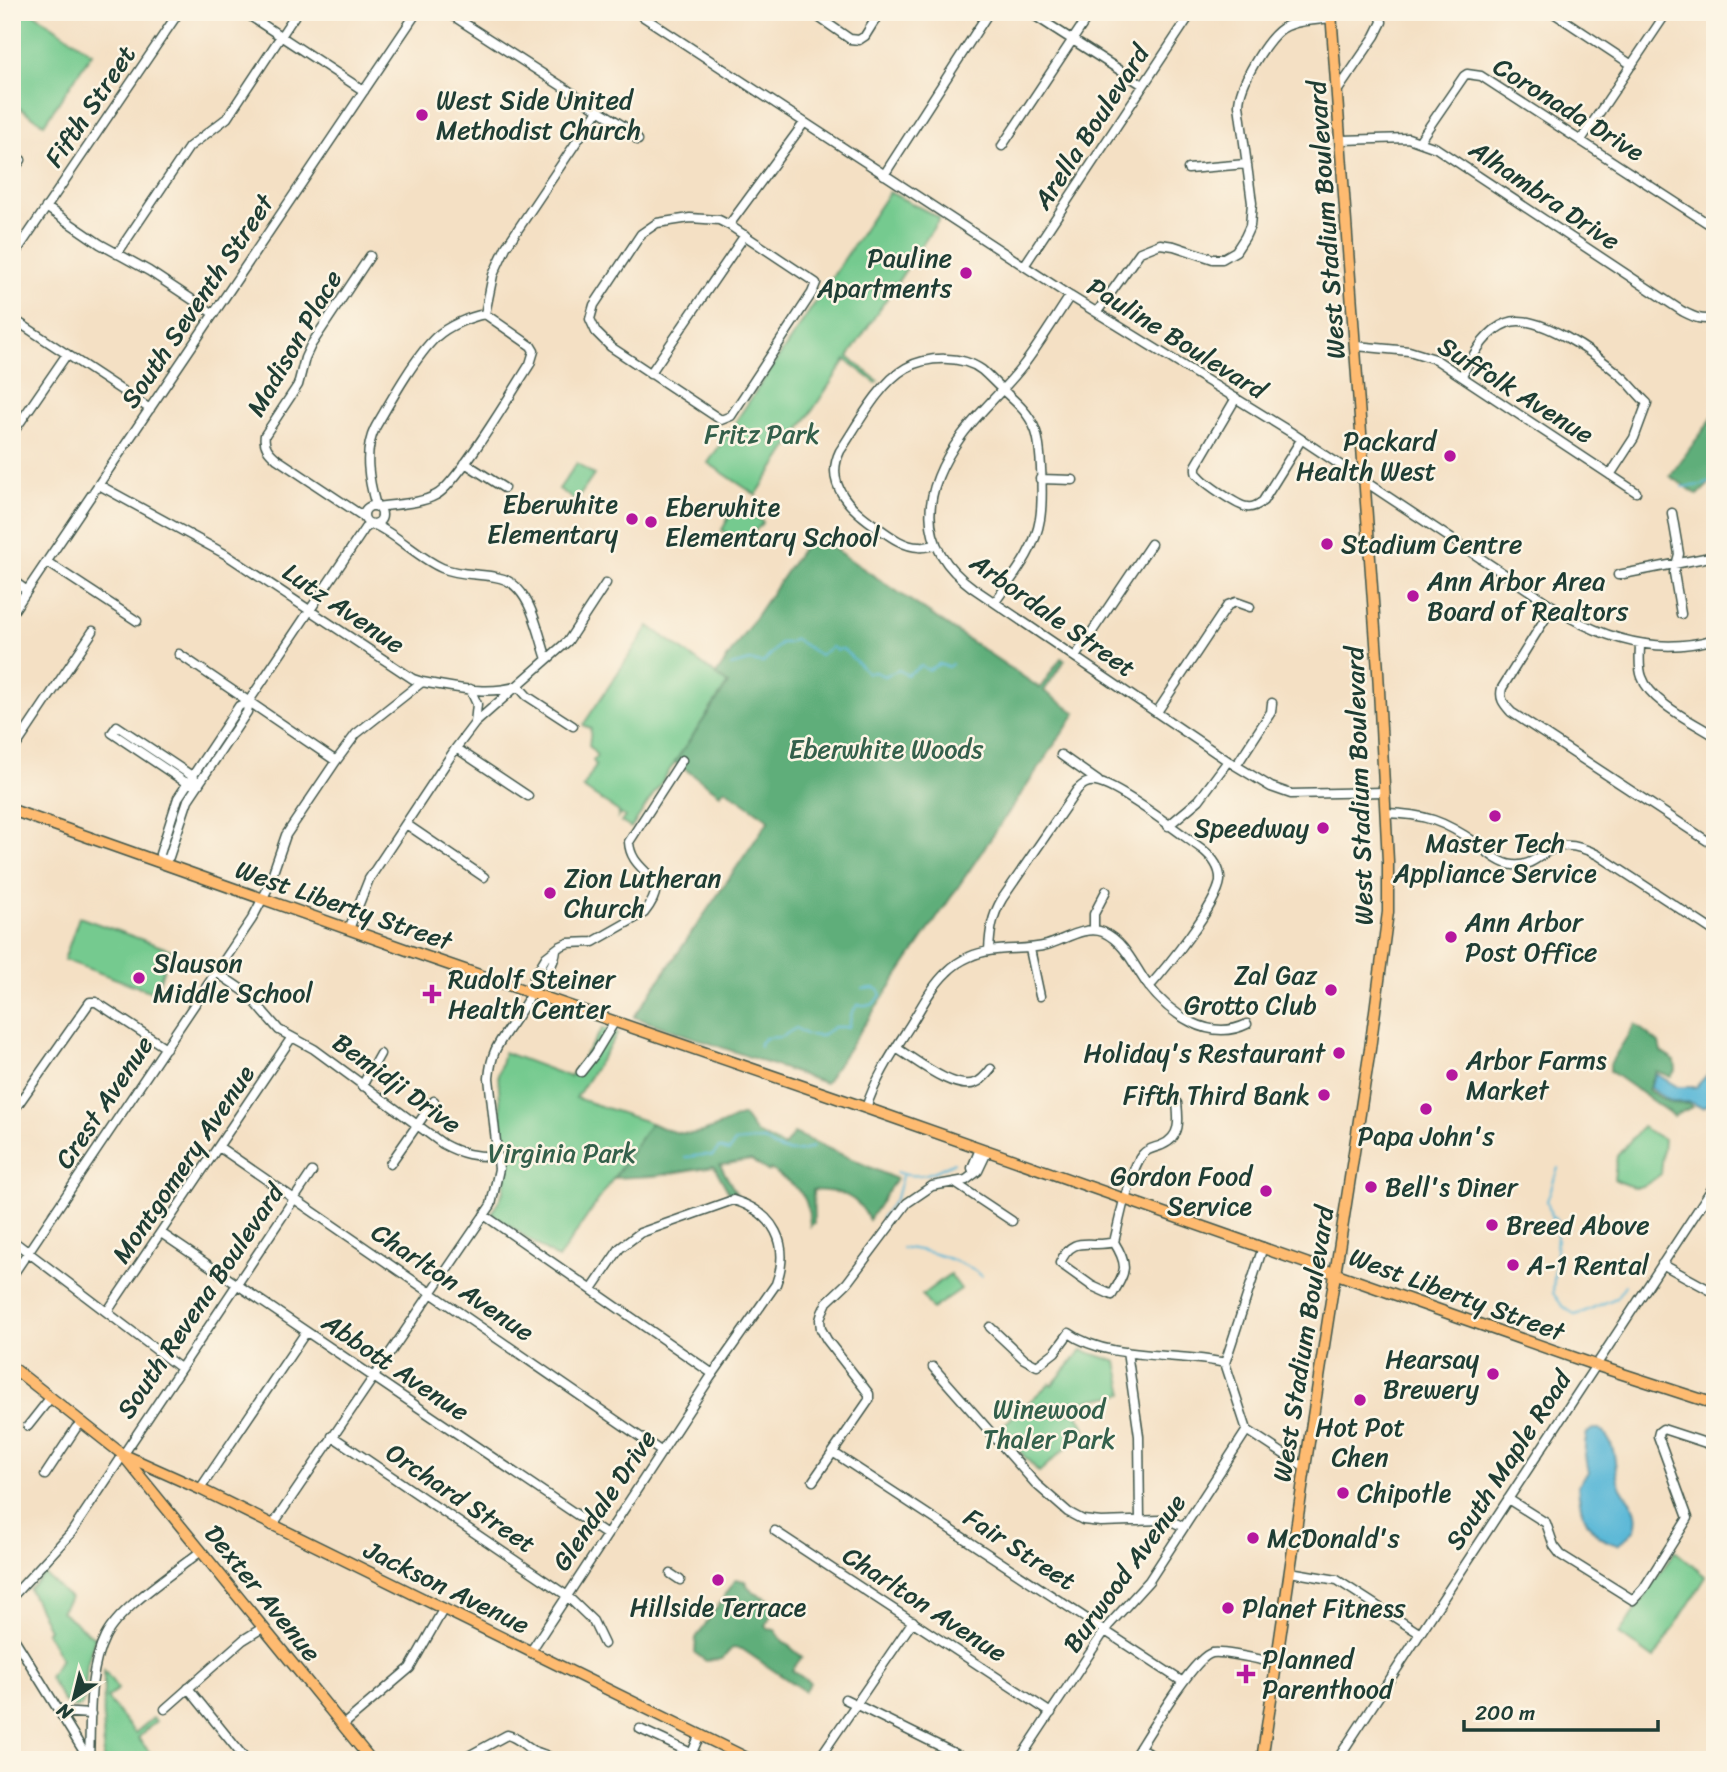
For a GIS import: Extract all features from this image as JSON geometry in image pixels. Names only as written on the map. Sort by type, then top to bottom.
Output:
[{"type":"main road","name":"West Stadium Boulevard","points":[[1262,1760],[1386,934],[1386,813],[1332,15]]},
{"type":"main road","name":"West Liberty Street","points":[[12,810],[349,929],[533,988],[615,1021],[1595,1365],[1715,1404]]},
{"type":"main road","points":[[12,1367],[122,1454]]},
{"type":"main road","name":"Jackson Avenue","points":[[122,1454],[200,1489],[751,1760]]},
{"type":"main road","name":"Dexter Avenue","points":[[122,1454],[371,1760]]},
{"type":"main road","points":[[151,1490],[158,1479],[167,1474]]},
{"type":"street","name":"Fifth Street","points":[[12,258],[179,12]]},
{"type":"street","points":[[244,12],[364,91]]},
{"type":"street","points":[[117,254],[189,147],[227,118],[297,12]]},
{"type":"street","name":"South Seventh Street","points":[[12,613],[417,12]]},
{"type":"street","points":[[447,12],[625,127],[638,140]]},
{"type":"street","name":"Pauline Boulevard","points":[[636,12],[1070,296],[1236,398],[1584,625],[1606,635],[1640,644],[1682,645],[1715,639]]},
{"type":"street","points":[[649,21],[654,12]]},
{"type":"street","points":[[811,12],[850,39],[859,40],[865,36],[880,12]]},
{"type":"street","points":[[884,175],[989,12]]},
{"type":"street","points":[[1029,12],[1143,85]]},
{"type":"street","points":[[1002,146],[1091,12]]},
{"type":"street","name":"Arella Boulevard","points":[[1024,266],[1192,12]]},
{"type":"street","points":[[1338,90],[1375,36],[1382,22],[1380,12]]},
{"type":"street","points":[[1552,12],[1632,65]]},
{"type":"street","points":[[1581,140],[1667,12]]},
{"type":"street","points":[[1097,312],[1126,269],[1140,252],[1150,247],[1160,244],[1174,246],[1213,259],[1222,259],[1236,251],[1245,237],[1252,214],[1239,94],[1271,39],[1281,29],[1332,15]]},
{"type":"street","name":"Coronada Drive","points":[[1420,140],[1466,74],[1481,75],[1715,228]]},
{"type":"street","points":[[485,314],[493,275],[506,247],[598,110]]},
{"type":"street","points":[[729,225],[804,122]]},
{"type":"street","name":"Alhambra Drive","points":[[1342,140],[1420,140],[1682,311],[1695,318],[1715,318]]},
{"type":"street","points":[[12,172],[21,160]]},
{"type":"street","points":[[1188,169],[1246,163]]},
{"type":"street","points":[[46,207],[214,314]]},
{"type":"street","points":[[690,218],[719,220],[745,235],[816,283],[731,416],[721,420],[604,342],[596,332],[590,312],[641,234],[657,223],[690,218]]},
{"type":"street","points":[[650,374],[745,235]]},
{"type":"street","name":"Madison Place","points":[[370,256],[304,358],[298,385],[265,435],[264,442],[269,452],[371,517]]},
{"type":"street","name":"Arbordale Street","points":[[1070,296],[1023,366],[963,433],[940,471],[931,502],[931,523],[935,545],[950,569],[973,588],[1228,761],[1272,787],[1291,794],[1304,795],[1384,792]]},
{"type":"street","points":[[249,701],[239,706],[178,798],[160,854],[162,863],[169,857],[188,800],[247,712],[249,701],[371,517],[373,496],[367,456],[369,441],[389,404],[425,350],[438,335],[473,316],[485,314],[531,346],[534,351],[530,364],[465,463],[444,489],[435,496],[371,517]]},
{"type":"street","points":[[12,318],[150,409]]},
{"type":"street","points":[[1462,375],[1486,337],[1508,322],[1527,320],[1540,323],[1598,359],[1622,377],[1647,403],[1633,438],[1609,475]]},
{"type":"street","name":"Suffolk Avenue","points":[[1356,346],[1409,351],[1435,359],[1636,492]]},
{"type":"street","points":[[12,434],[66,354]]},
{"type":"street","points":[[935,545],[918,548],[908,545],[858,514],[837,487],[834,472],[835,462],[892,377],[920,361],[937,359],[981,369],[1024,410],[1036,429],[1041,499],[1037,535],[1031,550],[995,603]]},
{"type":"street","points":[[1236,398],[1196,466],[1196,473],[1201,479],[1240,504],[1250,507],[1263,501],[1301,440]]},
{"type":"street","points":[[465,463],[504,488]]},
{"type":"street","points":[[1040,479],[1073,480]]},
{"type":"street","name":"Lutz Avenue","points":[[99,485],[225,554],[401,672],[422,682],[470,689],[502,691],[518,686]]},
{"type":"street","points":[[1672,513],[1679,554],[1674,573],[1681,614]]},
{"type":"street","points":[[371,517],[438,566],[453,572],[499,578],[512,583],[527,601],[547,659]]},
{"type":"street","points":[[1075,657],[1151,544]]},
{"type":"street","points":[[1618,575],[1715,556]]},
{"type":"street","points":[[47,562],[137,621]]},
{"type":"street","points":[[12,580],[27,591]]},
{"type":"street","points":[[349,929],[369,879],[456,748],[475,723],[568,640],[606,583]]},
{"type":"street","points":[[1157,712],[1228,605],[1236,603],[1250,607]]},
{"type":"street","points":[[1553,606],[1503,688],[1500,695],[1502,701],[1511,712],[1715,846]]},
{"type":"street","points":[[12,752],[93,631]]},
{"type":"street","points":[[1640,644],[1643,680],[1655,697],[1715,736]]},
{"type":"street","points":[[179,654],[336,761]]},
{"type":"street","name":"Crest Avenue","points":[[12,1276],[166,1048],[262,899],[286,835],[336,761],[356,734],[422,682]]},
{"type":"street","points":[[518,686],[527,696],[573,726]]},
{"type":"street","points":[[470,689],[477,704],[475,723]]},
{"type":"street","points":[[1236,766],[1270,712],[1272,703]]},
{"type":"street","points":[[190,780],[117,726],[112,733],[190,780],[199,784]]},
{"type":"street","points":[[456,748],[528,796]]},
{"type":"street","points":[[1061,755],[1214,859],[1220,877],[1212,902],[1162,973],[1149,987]]},
{"type":"street","points":[[272,1525],[491,1205],[499,1169],[490,1065],[501,1039],[555,958],[556,950],[568,943],[593,943],[644,913],[649,906],[656,894],[656,885],[631,853],[629,842],[682,760]]},
{"type":"street","points":[[1168,826],[1199,800],[1228,761]]},
{"type":"street","points":[[989,950],[990,929],[1002,899],[1077,790],[1085,783],[1102,784]]},
{"type":"street","points":[[1386,813],[1431,818],[1453,828],[1506,863],[1526,864],[1554,847],[1569,845],[1583,848],[1598,855],[1715,932]]},
{"type":"street","points":[[406,824],[484,877]]},
{"type":"street","points":[[1094,930],[1094,914],[1106,891]]},
{"type":"street","points":[[866,1108],[880,1074],[932,989],[948,971],[969,957],[989,950],[1030,949],[1094,930],[1116,940],[1149,987],[1191,1023],[1209,1030],[1224,1030],[1247,1024]]},
{"type":"street","points":[[1030,949],[1040,996]]},
{"type":"street","name":"Bemidji Drive","points":[[216,972],[247,993],[279,1030],[314,1049],[418,1126],[459,1152],[480,1157],[497,1156]]},
{"type":"street","points":[[12,1113],[90,1002],[96,1002],[166,1048]]},
{"type":"street","points":[[581,1072],[596,1054],[615,1021]]},
{"type":"street","name":"Montgomery Avenue","points":[[107,1312],[292,1037]]},
{"type":"street","points":[[896,1048],[935,1073],[966,1084],[974,1084],[991,1069]]},
{"type":"street","points":[[362,1086],[380,1054]]},
{"type":"street","points":[[390,1164],[434,1101]]},
{"type":"street","points":[[1114,1242],[1073,1245],[1060,1262],[1092,1286],[1112,1295],[1123,1276],[1125,1266],[1114,1242],[1125,1200],[1143,1154],[1150,1148],[1171,1140],[1176,1132],[1179,1122],[1177,1103]]},
{"type":"street","name":"Charlton Avenue","points":[[219,1147],[662,1452]]},
{"type":"street","points":[[813,1481],[869,1400],[869,1394],[821,1329],[820,1320],[827,1302],[853,1276],[907,1203],[932,1186],[966,1180],[974,1174],[972,1168],[984,1150]]},
{"type":"street","name":"South Revena Boulevard","points":[[12,1597],[71,1533],[312,1172]]},
{"type":"street","points":[[956,1183],[1012,1221]]},
{"type":"street","name":"South Maple Road","points":[[1337,1760],[1715,1184]]},
{"type":"street","name":"Glendale Drive","points":[[531,1651],[713,1374],[776,1284],[782,1252],[779,1235],[769,1221],[755,1209],[733,1200],[640,1233],[620,1248],[592,1289]]},
{"type":"street","points":[[484,1215],[713,1374]]},
{"type":"street","name":"Abbott Avenue","points":[[161,1233],[607,1535]]},
{"type":"street","points":[[12,1240],[180,1368]]},
{"type":"street","points":[[1263,1247],[1225,1363],[1247,1430],[1305,1468]]},
{"type":"street","points":[[1662,1264],[1715,1293]]},
{"type":"street","points":[[990,1327],[1024,1360],[1037,1366],[1055,1352],[1069,1333],[1096,1348],[1168,1354],[1225,1363]]},
{"type":"street","points":[[200,1489],[306,1332]]},
{"type":"street","points":[[1127,1352],[1139,1436],[1140,1521]]},
{"type":"street","points":[[933,1367],[1054,1502],[1083,1520],[1171,1521],[1184,1527]]},
{"type":"street","points":[[28,1426],[51,1397]]},
{"type":"street","points":[[45,1475],[76,1428],[83,1422]]},
{"type":"street","points":[[1508,1499],[1546,1523],[1554,1546],[1561,1555],[1633,1600],[1644,1588],[1688,1518],[1658,1436],[1659,1432],[1663,1429],[1715,1446]]},
{"type":"street","name":"Burwood Avenue","points":[[1019,1760],[1118,1613],[1149,1581],[1247,1430]]},
{"type":"street","name":"Orchard Street","points":[[332,1436],[566,1595],[593,1621],[604,1644]]},
{"type":"street","name":"Fair Street","points":[[834,1452],[1183,1682]]},
{"type":"street","name":"Charlton Avenue","points":[[775,1531],[1051,1713]]},
{"type":"street","points":[[89,1760],[95,1675],[106,1635],[127,1610],[201,1551]]},
{"type":"street","points":[[1290,1572],[1337,1580],[1419,1633]]},
{"type":"street","points":[[671,1574],[680,1580]]},
{"type":"street","points":[[343,1725],[410,1668],[444,1608]]},
{"type":"street","points":[[818,1760],[913,1621]]},
{"type":"street","points":[[164,1709],[243,1640],[264,1627]]},
{"type":"street","points":[[12,1635],[89,1760]]},
{"type":"street","points":[[1132,1760],[1196,1664],[1212,1653],[1276,1663]]},
{"type":"street","points":[[188,1688],[246,1760]]},
{"type":"street","points":[[845,1699],[968,1760]]},
{"type":"street","points":[[60,1712],[91,1714]]},
{"type":"street","points":[[640,1729],[691,1757],[706,1760]]},
{"type":"street","points":[[691,1757],[700,1734]]},
{"type":"street","points":[[461,1760],[502,1737],[512,1736],[532,1750],[546,1753],[553,1760]]},
{"type":"street","points":[[1140,1747],[1158,1760]]},
{"type":"green space","points":[[12,12],[32,12],[92,53],[44,124],[12,103]]},
{"type":"green space","name":"Fritz Park","points":[[889,192],[940,218],[848,357],[878,381],[876,383],[846,360],[756,495],[708,463]]},
{"type":"green space","points":[[1715,414],[1715,478],[1698,495],[1670,476]]},
{"type":"green space","points":[[577,463],[594,475],[576,501],[559,489]]},
{"type":"green space","points":[[736,504],[763,522],[744,538],[734,537],[722,530]]},
{"type":"green space","name":"Eberwhite Woods","points":[[812,534],[1040,688],[1061,658],[1065,660],[1044,691],[1076,713],[825,1083],[634,1017],[769,820],[725,789],[720,794],[675,762],[728,684],[716,675]]},
{"type":"green space","points":[[649,626],[728,683],[631,828],[621,822],[625,817],[621,814],[618,817],[619,812],[583,788],[596,765],[593,761],[597,756],[589,746],[591,729],[583,725]]},
{"type":"green space","points":[[79,917],[171,950],[155,993],[64,960]]},
{"type":"green space","points":[[1635,1024],[1659,1043],[1661,1052],[1675,1061],[1676,1069],[1671,1077],[1656,1071],[1648,1090],[1670,1103],[1689,1104],[1692,1107],[1674,1116],[1610,1071],[1610,1064]]},
{"type":"green space","name":"Virginia Park","points":[[603,1028],[618,1033],[576,1098],[651,1123],[558,1259],[492,1214],[504,1190],[506,1175],[498,1075],[504,1052],[570,1077]]},
{"type":"green space","points":[[743,1115],[756,1133],[784,1147],[794,1133],[896,1179],[869,1220],[853,1199],[831,1191],[813,1190],[814,1223],[810,1226],[807,1205],[800,1192],[770,1169],[769,1172],[751,1160],[720,1165],[736,1193],[729,1193],[714,1166],[654,1176],[614,1178],[651,1123],[677,1133],[688,1134],[708,1130]]},
{"type":"green space","points":[[1642,1127],[1664,1140],[1661,1174],[1643,1186],[1633,1187],[1614,1179],[1617,1156]]},
{"type":"green space","points":[[950,1274],[961,1289],[932,1309],[922,1295]]},
{"type":"green space","name":"Winewood Thaler Park","points":[[1082,1350],[1117,1362],[1124,1394],[1072,1403],[1086,1430],[1039,1472],[999,1429],[1050,1383],[1052,1385]]},
{"type":"green space","points":[[1675,1551],[1706,1577],[1654,1659],[1619,1634]]},
{"type":"green space","points":[[44,1574],[70,1598],[61,1611],[95,1638],[87,1665],[84,1700],[81,1706],[76,1708],[64,1702],[49,1677],[61,1659],[46,1632],[49,1629],[29,1589]]},
{"type":"green space","points":[[736,1579],[745,1581],[756,1594],[777,1605],[765,1626],[775,1630],[783,1641],[802,1657],[792,1670],[810,1683],[804,1691],[742,1649],[732,1648],[722,1659],[706,1661],[695,1653],[696,1638]]},
{"type":"green space","points":[[104,1670],[118,1689],[107,1698],[135,1733],[153,1718],[156,1721],[138,1738],[156,1760],[103,1760]]},
{"type":"water","points":[[1715,1066],[1715,1100],[1703,1108],[1689,1102],[1672,1102],[1650,1088],[1656,1074],[1678,1087],[1696,1087]]},
{"type":"water","points":[[1599,1429],[1612,1446],[1618,1480],[1636,1514],[1635,1530],[1618,1545],[1608,1542],[1593,1530],[1581,1505],[1578,1485],[1588,1472],[1586,1438],[1587,1433]]},
{"type":"waterway","points":[[1682,487],[1703,485],[1715,480]]},
{"type":"waterway","points":[[731,666],[750,661],[763,663],[781,643],[795,639],[820,655],[832,647],[836,650],[843,649],[868,673],[875,672],[884,676],[899,670],[907,675],[921,666],[928,670],[939,664],[948,667],[952,664]]},
{"type":"waterway","points":[[760,1047],[765,1038],[781,1037],[796,1028],[807,1035],[821,1036],[834,1027],[849,1027],[852,1012],[858,1005],[872,1005],[881,996],[879,990],[874,988],[863,989]]},
{"type":"waterway","points":[[685,1157],[712,1156],[719,1148],[729,1151],[735,1142],[741,1141],[764,1140],[789,1152],[813,1147]]},
{"type":"waterway","points":[[896,1172],[926,1174],[954,1162]]},
{"type":"waterway","points":[[1558,1168],[1547,1201],[1557,1236],[1553,1293],[1563,1307],[1576,1315],[1616,1298],[1625,1285]]},
{"type":"waterway","points":[[881,1218],[896,1198],[902,1176]]},
{"type":"waterway","points":[[1553,1217],[1569,1228]]},
{"type":"waterway","points":[[902,1248],[944,1257],[965,1265],[982,1276]]},
{"type":"place","name":"West Side United Methodist Church","points":[[422,115]]},
{"type":"place","name":"Pauline Apartments","points":[[966,273]]},
{"type":"place","name":"Packard Health West","points":[[1450,456]]},
{"type":"place","name":"Eberwhite Elementary","points":[[632,519]]},
{"type":"place","name":"Eberwhite Elementary School","points":[[651,522]]},
{"type":"place","name":"Stadium Centre","points":[[1327,544]]},
{"type":"place","name":"Ann Arbor Area Board of Realtors","points":[[1413,596]]},
{"type":"place","name":"Master Tech Appliance Service","points":[[1495,816]]},
{"type":"place","name":"Speedway","points":[[1323,828]]},
{"type":"place","name":"Zion Lutheran Church","points":[[550,893]]},
{"type":"place","name":"Ann Arbor Post Office","points":[[1451,937]]},
{"type":"place","name":"Slauson Middle School","points":[[139,978]]},
{"type":"place","name":"Zal Gaz Grotto Club","points":[[1331,990]]},
{"type":"place","name":"Rudolf Steiner Health Center","points":[[432,994]]},
{"type":"place","name":"Holiday's Restaurant","points":[[1339,1053]]},
{"type":"place","name":"Arbor Farms Market","points":[[1452,1075]]},
{"type":"place","name":"Fifth Third Bank","points":[[1324,1095]]},
{"type":"place","name":"Papa John's","points":[[1426,1109]]},
{"type":"place","name":"Bell's Diner","points":[[1371,1187]]},
{"type":"place","name":"Gordon Food Service","points":[[1266,1191]]},
{"type":"place","name":"Breed Above","points":[[1492,1225]]},
{"type":"place","name":"A-1 Rental","points":[[1513,1265]]},
{"type":"place","name":"Hearsay Brewery","points":[[1493,1374]]},
{"type":"place","name":"Hot Pot Chen","points":[[1360,1400]]},
{"type":"place","name":"Chipotle","points":[[1343,1493]]},
{"type":"place","name":"McDonald's","points":[[1253,1538]]},
{"type":"place","name":"Hillside Terrace","points":[[718,1580]]},
{"type":"place","name":"Planet Fitness","points":[[1228,1608]]},
{"type":"place","name":"Planned Parenthood","points":[[1246,1674]]}]
